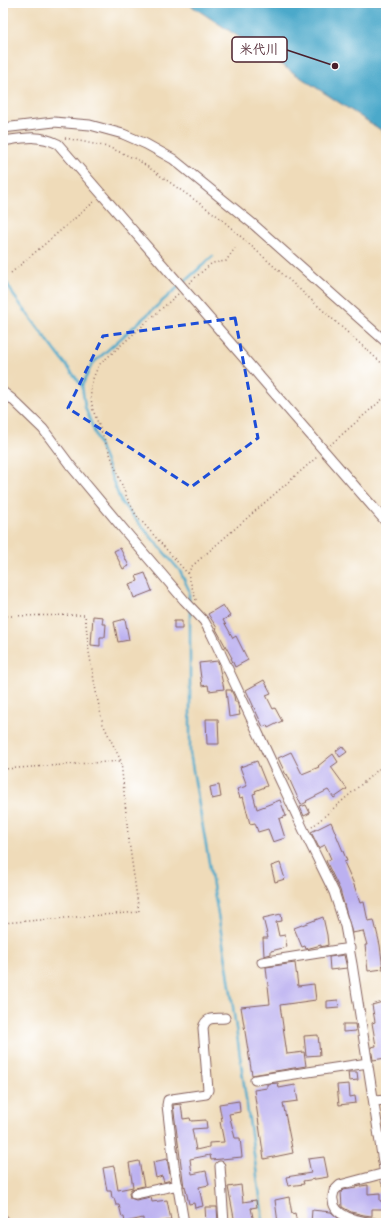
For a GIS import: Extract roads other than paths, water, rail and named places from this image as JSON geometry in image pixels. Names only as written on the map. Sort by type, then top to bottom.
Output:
[{"type":"street","points":[[3,128],[54,122],[90,125],[123,134],[146,144],[173,159],[253,224],[386,342]]},
{"type":"street","points":[[3,141],[37,137],[48,139],[58,144],[386,522]]},
{"type":"street","points":[[3,392],[43,429],[70,465],[184,600],[204,621],[334,892],[345,926],[350,948],[385,1177],[340,1185],[334,1190],[333,1201],[336,1208],[344,1216],[352,1220],[374,1223]]},
{"type":"street","points":[[262,962],[350,948]]},
{"type":"street","points":[[184,1223],[167,1105],[168,1100],[206,1094],[208,1090],[203,1028],[208,1019],[225,1018]]},
{"type":"street","points":[[255,1080],[368,1063]]},
{"type":"street","points":[[374,1101],[386,1100]]},
{"type":"street","points":[[220,1166],[224,1223]]},
{"type":"street","points":[[135,1194],[178,1185]]},
{"type":"street","points":[[3,1219],[6,1223]]},
{"type":"water","points":[[187,3],[386,3],[386,134],[381,130]]},
{"type":"waterway","points":[[189,601],[189,590],[180,571],[121,502],[85,407],[82,386],[92,364],[213,256]]},
{"type":"waterway","points":[[3,276],[14,296],[82,386]]},
{"type":"waterway","points":[[190,610],[190,753],[228,972],[262,1211],[262,1223]]},
{"type":"place","name":"米代川","points":[[335,66]]}]
